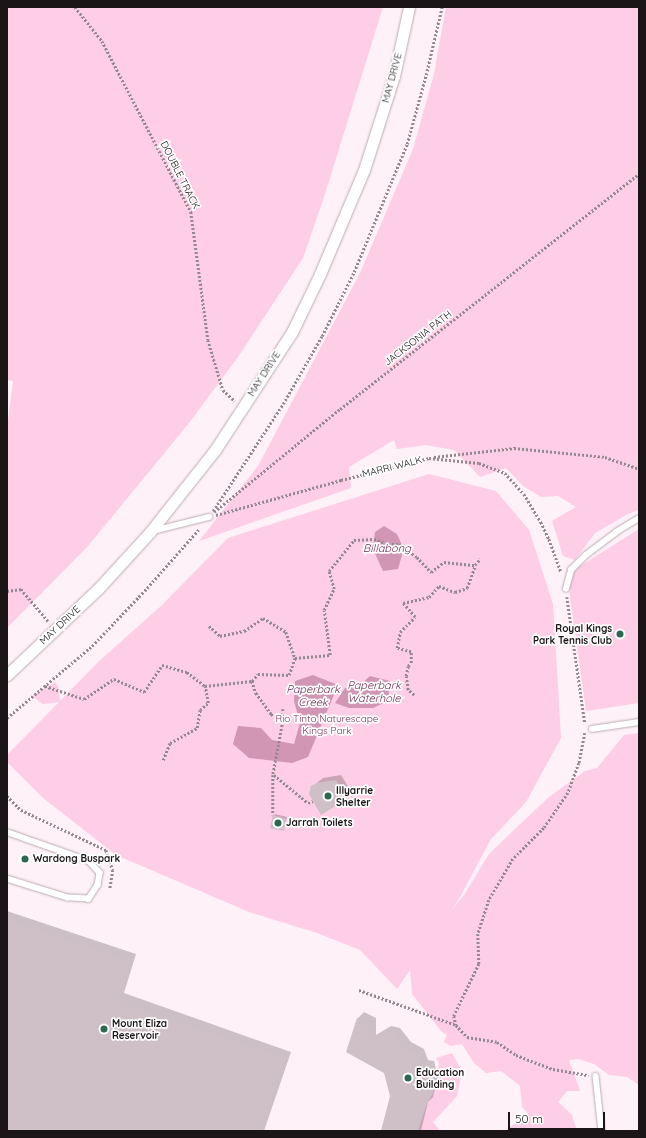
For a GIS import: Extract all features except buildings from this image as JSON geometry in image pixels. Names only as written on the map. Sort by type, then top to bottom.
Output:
[{"type":"street","name":"MAY DRIVE","points":[[7,675],[98,589],[150,532],[215,450],[292,332],[320,274],[364,170],[394,76],[409,7]]},
{"type":"lane","points":[[150,532],[209,517]]},
{"type":"lane","points":[[566,589],[571,570],[586,555],[616,532],[639,518]]},
{"type":"lane","points":[[592,729],[639,722]]},
{"type":"lane","points":[[7,832],[89,861],[100,873],[98,886],[89,899],[68,898],[7,879]]},
{"type":"lane","points":[[596,1076],[602,1131]]},
{"type":"path","name":"DOUBLE TRACK","points":[[75,7],[102,41],[191,212],[208,340],[223,390],[243,407]]},
{"type":"path","name":"JACKSONIA PATH","points":[[209,517],[340,409],[639,174]]},
{"type":"path","name":"MARRI WALK","points":[[209,517],[341,480],[429,458],[514,448],[605,457],[639,469]]},
{"type":"path","points":[[429,458],[479,463],[505,473],[524,494],[541,522],[549,538],[566,589],[586,730],[579,763],[568,793],[544,828],[513,859],[489,900],[478,934],[479,964],[454,1016],[456,1025]]},
{"type":"path","points":[[295,658],[330,655],[324,610],[334,589],[329,571],[354,540],[372,539],[401,546],[417,557],[431,572],[444,562],[475,565]]},
{"type":"path","points":[[414,695],[408,690],[406,676],[408,666],[411,663],[410,652],[397,648],[400,632],[415,617],[403,603],[429,597],[438,586],[455,592],[467,588],[475,565],[480,559]]},
{"type":"path","points":[[7,591],[21,589],[55,629]]},
{"type":"path","points":[[205,686],[252,681],[258,674],[289,675],[295,658],[286,632],[263,618],[244,631],[220,636],[209,626]]},
{"type":"path","points":[[44,686],[84,699],[114,679],[144,692],[162,665],[187,672],[205,686],[208,703],[200,710],[197,728],[170,742],[163,760]]},
{"type":"path","points":[[283,675],[283,681]]},
{"type":"path","points":[[252,681],[256,693],[270,714],[283,721]]},
{"type":"path","points":[[273,815],[273,775],[280,741],[283,709]]},
{"type":"path","points":[[273,775],[308,803],[313,801]]},
{"type":"path","points":[[7,796],[21,810],[106,850],[113,870],[110,889]]},
{"type":"path","points":[[359,990],[456,1025],[468,1037],[497,1042],[516,1055],[553,1069],[596,1076]]},
{"type":"green space","points":[[7,7],[383,7],[325,194],[303,258],[238,357],[189,423],[88,546],[7,628],[7,429],[13,381],[7,380]]},
{"type":"green space","points":[[446,7],[639,7],[639,510],[628,514],[595,533],[575,560],[563,556],[552,521],[576,507],[558,496],[541,497],[523,486],[506,468],[480,477],[454,450],[426,445],[397,449],[394,440],[349,467],[351,488],[199,541],[258,466],[360,273],[413,149],[434,74]]},
{"type":"green space","name":"Rio Tinto Naturescape Kings Park","points":[[429,474],[496,491],[529,530],[553,604],[561,738],[526,802],[491,839],[451,911],[464,895],[489,854],[517,827],[549,797],[585,771],[597,768],[624,735],[639,733],[639,1085],[627,1077],[609,1075],[594,1064],[578,1059],[569,1060],[580,1091],[567,1091],[558,1102],[572,1115],[577,1131],[504,1131],[527,1119],[528,1113],[522,1107],[520,1086],[501,1071],[486,1073],[474,1063],[462,1044],[451,1046],[444,1042],[447,1035],[441,1031],[412,994],[410,970],[397,989],[360,950],[317,933],[249,912],[116,855],[43,798],[7,762],[7,755],[59,702],[43,704],[32,696],[55,682],[58,686],[60,701],[98,662],[161,606],[228,538]]},
{"type":"green space","points":[[639,529],[639,703],[586,711],[570,597],[569,585],[571,576],[577,568]]},
{"type":"green space","points":[[452,1053],[462,1071],[457,1096],[433,1122],[440,1131],[418,1131],[426,1106],[433,1093],[439,1063],[436,1058]]},
{"type":"water","name":"Billabong","points":[[384,526],[397,534],[401,543],[402,555],[398,569],[383,571],[373,549],[375,532]]},
{"type":"water","name":"Paperbark Creek","points":[[313,675],[338,685],[308,757],[292,763],[249,758],[233,744],[238,726],[261,728],[272,740],[294,744],[300,723],[294,701],[295,681]]},
{"type":"water","name":"Paperbark Waterhole","points":[[370,676],[390,681],[388,701],[373,708],[349,708],[335,703],[345,688],[359,686]]},
{"type":"place","name":"Royal Kings Park Tennis Club","points":[[620,634]]},
{"type":"place","name":"Illyarrie Shelter","points":[[328,796]]},
{"type":"place","name":"Jarrah Toilets","points":[[278,823]]},
{"type":"place","name":"Wardong Buspark","points":[[25,859]]},
{"type":"place","name":"Mount Eliza Reservoir","points":[[104,1029]]},
{"type":"place","name":"Education Building","points":[[408,1078]]}]
